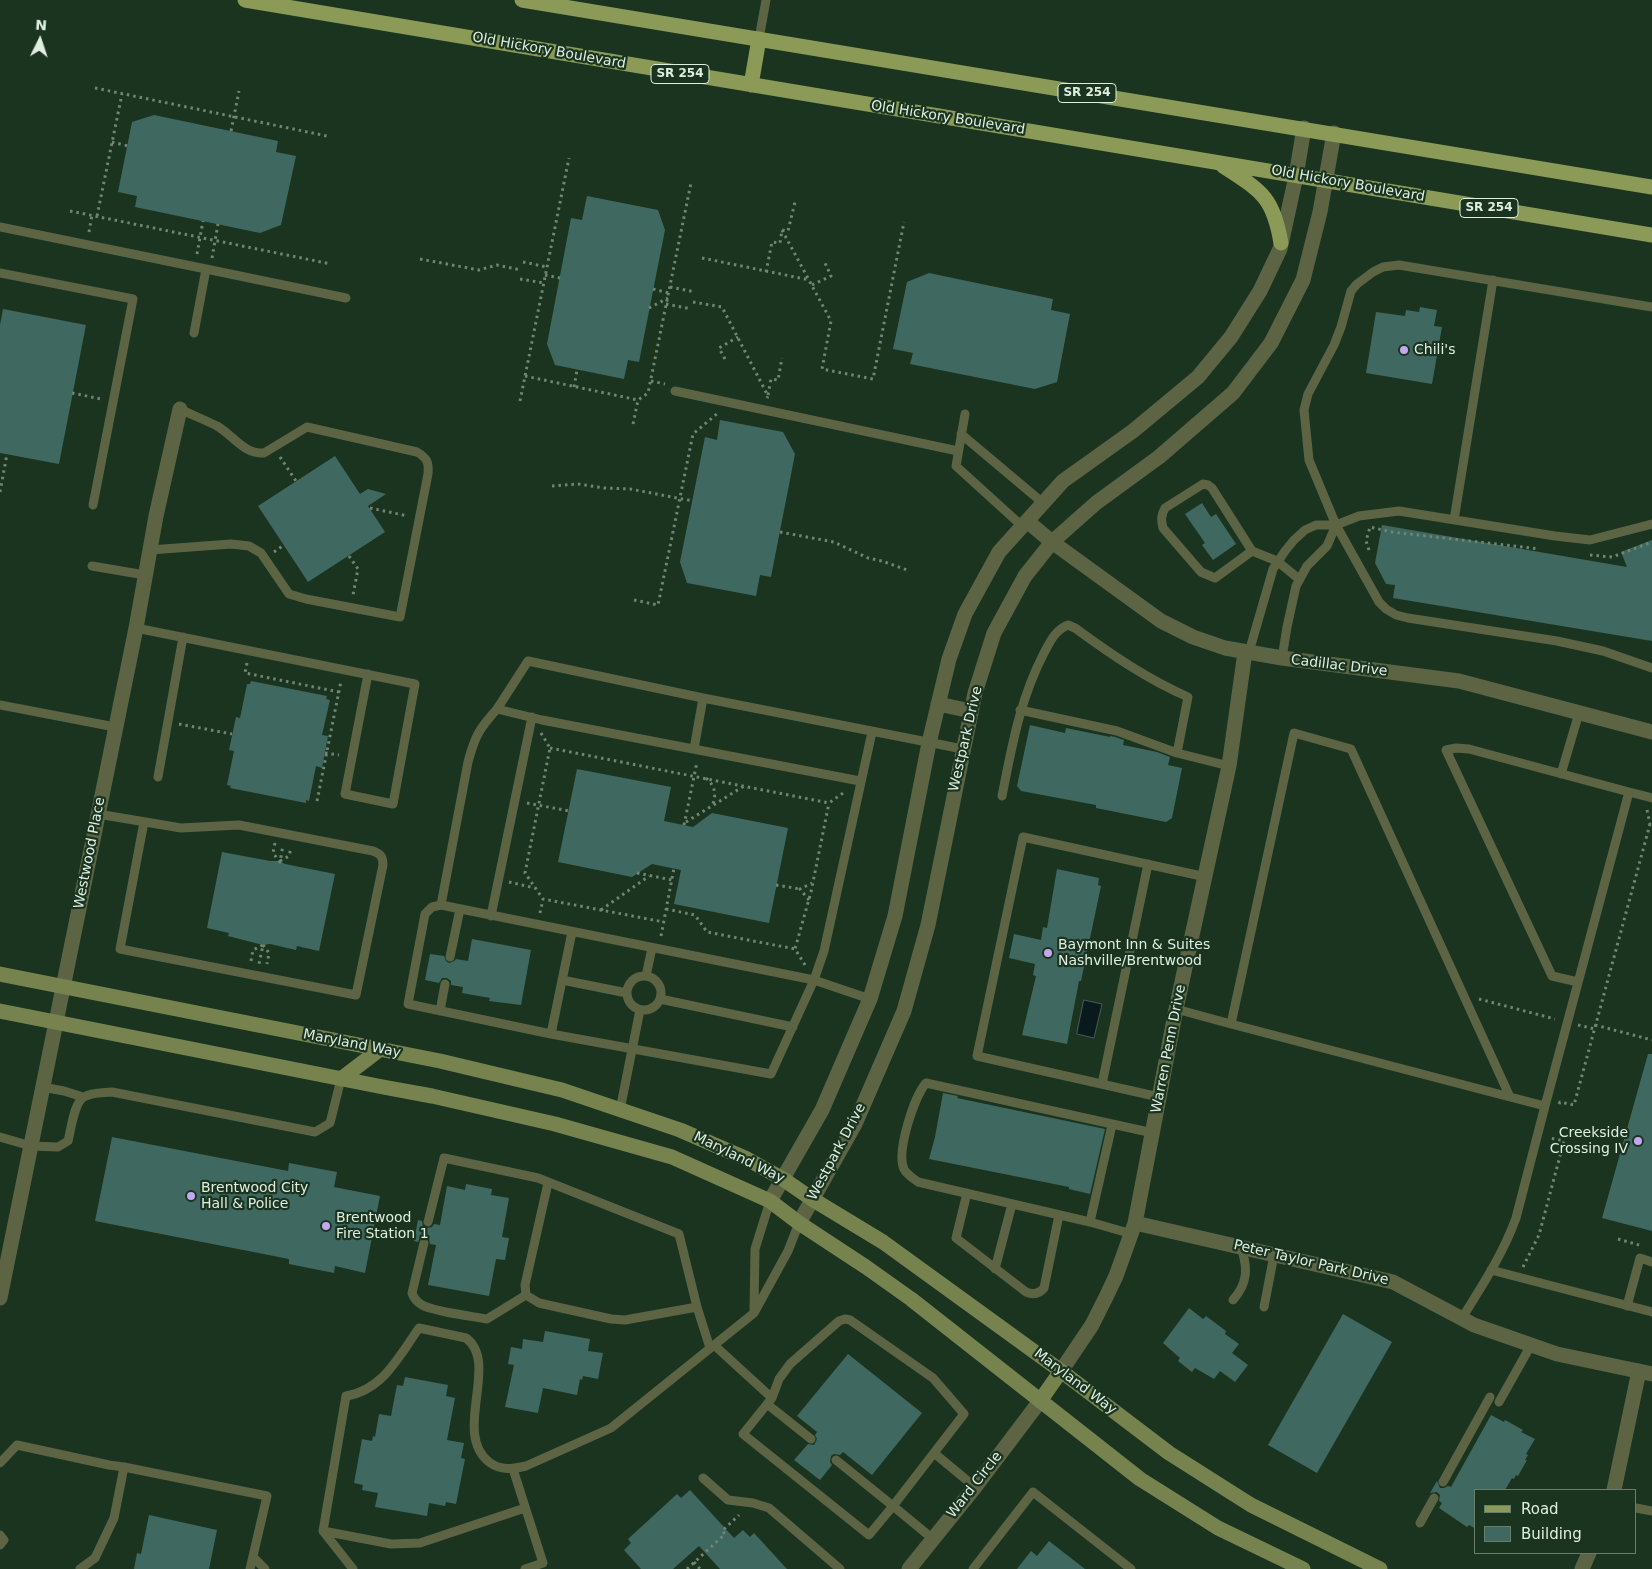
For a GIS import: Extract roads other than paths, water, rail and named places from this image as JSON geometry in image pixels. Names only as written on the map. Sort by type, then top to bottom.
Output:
[{"type":"main road","name":"Old Hickory Boulevard","points":[[245,0],[1652,235]]},
{"type":"main road","name":"SR 254","points":[[522,0],[1652,187]]},
{"type":"main road","points":[[751,85],[759,39]]},
{"type":"main road","points":[[1218,162],[1256,188],[1270,203],[1277,220],[1281,243]]},
{"type":"main road","name":"Maryland Way","points":[[0,974],[440,1061],[562,1090],[680,1130],[747,1159],[783,1179],[912,1261],[1169,1453],[1251,1505],[1380,1569]]},
{"type":"main road","name":"Maryland Way","points":[[0,1011],[432,1096],[536,1120],[663,1155],[770,1200],[799,1223],[911,1299],[1140,1479],[1210,1523],[1303,1569]]},
{"type":"main road","points":[[341,1079],[379,1050]]},
{"type":"main road","points":[[1040,1401],[1061,1371]]},
{"type":"street","points":[[770,1200],[822,1110],[870,999],[895,916],[929,743],[949,659],[965,614],[999,552],[1063,481],[1137,428],[1198,377],[1231,336],[1260,291],[1280,249],[1304,128]]},
{"type":"street","name":"Westpark Drive","points":[[799,1223],[855,1124],[904,1011],[928,925],[971,711],[994,633],[1025,576],[1052,542],[1096,503],[1158,457],[1233,393],[1272,343],[1303,280],[1327,181],[1334,133]]},
{"type":"street","name":"Westwood Place","points":[[0,1298],[4,1256],[30,1146],[56,1022],[180,409]]},
{"type":"street","name":"Cadillac Drive","points":[[1024,524],[1177,630],[1213,644],[1282,658],[1459,681],[1652,732]]},
{"type":"street","name":"Warren Penn Drive","points":[[1061,1371],[1092,1325],[1108,1295],[1134,1229],[1176,1009],[1229,766],[1247,652]]},
{"type":"street","points":[[938,704],[971,711]]},
{"type":"street","name":"Peter Taylor Park Drive","points":[[1134,1229],[1241,1247],[1394,1282],[1474,1325],[1557,1354],[1645,1373]]},
{"type":"street","points":[[1614,1489],[1645,1373]]},
{"type":"street","name":"Ward Circle","points":[[913,1568],[933,1539],[1040,1401]]},
{"type":"street","points":[[1582,1569],[1589,1554]]},
{"type":"lane","points":[[759,39],[766,0]]},
{"type":"lane","points":[[0,227],[346,298]]},
{"type":"lane","points":[[1652,307],[1399,265],[1383,267],[1356,284],[1351,291],[1334,345],[1308,394],[1304,410],[1309,460],[1323,497],[1336,525],[1379,602],[1386,609],[1396,615],[1557,640],[1603,651],[1652,668]]},
{"type":"lane","points":[[194,333],[208,270]]},
{"type":"lane","points":[[0,273],[133,300],[93,505]]},
{"type":"lane","points":[[1454,520],[1493,280]]},
{"type":"lane","points":[[675,391],[958,450]]},
{"type":"lane","points":[[150,550],[231,544],[249,546],[260,553],[289,594],[400,617],[429,465],[427,459],[417,452],[307,426],[264,453],[250,452],[218,427],[180,409]]},
{"type":"lane","points":[[965,414],[956,466],[1024,524]]},
{"type":"lane","points":[[961,434],[1043,503]]},
{"type":"lane","points":[[1252,551],[1215,578],[1209,576],[1200,572],[1163,528],[1162,514],[1165,508],[1203,484],[1208,485],[1212,488],[1252,551],[1277,561],[1300,579]]},
{"type":"lane","points":[[1247,652],[1277,561],[1294,540],[1305,530],[1316,525],[1336,525],[1358,516],[1399,511],[1590,540],[1652,524]]},
{"type":"lane","points":[[1282,658],[1296,586],[1307,566],[1327,546],[1336,525]]},
{"type":"lane","points":[[92,566],[145,575]]},
{"type":"lane","points":[[1002,796],[1020,710],[1033,674],[1053,636],[1060,628],[1068,625],[1140,673],[1188,697],[1177,753]]},
{"type":"lane","points":[[136,628],[344,669],[368,674],[415,684],[393,804],[346,794],[368,674]]},
{"type":"lane","points":[[158,777],[183,638]]},
{"type":"lane","points":[[440,905],[474,739],[528,661],[703,698],[963,749]]},
{"type":"lane","points":[[696,750],[703,698]]},
{"type":"lane","points":[[0,705],[115,727]]},
{"type":"lane","points":[[496,709],[532,718],[860,781]]},
{"type":"lane","points":[[1020,710],[1118,731],[1177,753],[1229,766]]},
{"type":"lane","points":[[1561,774],[1579,713]]},
{"type":"lane","points":[[491,916],[532,718]]},
{"type":"lane","points":[[870,999],[814,980],[440,905],[432,907],[425,914],[408,1004],[551,1034],[771,1074],[814,980],[824,951],[872,732]]},
{"type":"lane","points":[[1231,1024],[1294,733],[1351,749],[1510,1097]]},
{"type":"lane","points":[[1578,982],[1552,976],[1446,750],[1456,748],[1469,749],[1652,798]]},
{"type":"lane","points":[[1462,1318],[1492,1270],[1511,1234],[1629,792]]},
{"type":"lane","points":[[98,814],[181,828],[239,825],[378,853],[383,859],[383,865],[356,995],[120,949],[144,822]]},
{"type":"lane","points":[[1160,1097],[978,1056],[1023,837],[1206,877]]},
{"type":"lane","points":[[1102,1084],[1148,864]]},
{"type":"lane","points":[[450,957],[460,909]]},
{"type":"lane","points":[[551,1034],[572,932]]},
{"type":"lane","points":[[646,976],[655,948]]},
{"type":"lane","points":[[639,976],[646,976],[655,979],[662,992],[657,1005],[650,1009],[640,1010],[632,1005],[627,993],[628,987],[634,979],[639,976]]},
{"type":"lane","points":[[562,980],[627,993]]},
{"type":"lane","points":[[440,1011],[445,984]]},
{"type":"lane","points":[[660,999],[793,1027]]},
{"type":"lane","points":[[1176,1009],[1545,1106]]},
{"type":"lane","points":[[620,1110],[640,1010]]},
{"type":"lane","points":[[42,1087],[83,1097],[112,1092],[315,1132],[330,1123],[341,1079]]},
{"type":"lane","points":[[1134,1229],[1090,1222],[918,1182],[904,1168],[902,1158],[907,1130],[917,1096],[926,1083],[1153,1133]]},
{"type":"lane","points":[[0,1137],[30,1146],[58,1148],[68,1141],[76,1107],[83,1097]]},
{"type":"lane","points":[[1090,1222],[1112,1124]]},
{"type":"lane","points":[[428,1222],[444,1158],[538,1178],[678,1234],[697,1307],[712,1346],[811,1440]]},
{"type":"lane","points":[[526,1295],[525,1285],[548,1183]]},
{"type":"lane","points":[[967,1193],[956,1238],[1026,1292],[1032,1294],[1041,1292],[1044,1288],[1059,1215]]},
{"type":"lane","points":[[754,1313],[755,1250],[770,1200]]},
{"type":"lane","points":[[995,1269],[1012,1204]]},
{"type":"lane","points":[[353,1569],[323,1531],[346,1396],[378,1383],[419,1328],[466,1338],[476,1349],[479,1381],[474,1428],[478,1446],[487,1460],[494,1466],[513,1470],[611,1428],[754,1313],[788,1252],[799,1223]]},
{"type":"lane","points":[[424,1243],[412,1293],[415,1300],[422,1305],[487,1319],[526,1295]]},
{"type":"lane","points":[[1234,1300],[1241,1291],[1246,1275],[1241,1247]]},
{"type":"lane","points":[[1264,1307],[1274,1255]]},
{"type":"lane","points":[[1627,1306],[1640,1258],[1652,1262]]},
{"type":"lane","points":[[1492,1270],[1652,1312]]},
{"type":"lane","points":[[526,1295],[539,1303],[611,1319],[625,1320],[697,1307]]},
{"type":"lane","points":[[839,1320],[850,1320],[933,1378],[964,1414],[934,1453],[869,1535],[743,1434],[770,1401],[779,1379],[790,1364],[839,1320]]},
{"type":"lane","points":[[1499,1402],[1531,1345]]},
{"type":"lane","points":[[1443,1482],[1490,1397]]},
{"type":"lane","points":[[0,1463],[17,1445],[267,1496],[250,1569]]},
{"type":"lane","points":[[934,1453],[975,1487]]},
{"type":"lane","points":[[836,1460],[933,1539]]},
{"type":"lane","points":[[80,1569],[95,1558],[114,1518],[124,1467]]},
{"type":"lane","points":[[513,1470],[543,1563],[525,1569]]},
{"type":"lane","points":[[704,1478],[728,1500],[752,1503],[769,1508],[840,1569]]},
{"type":"lane","points":[[973,1569],[1033,1492],[1131,1569]]},
{"type":"lane","points":[[1420,1523],[1434,1498]]},
{"type":"lane","points":[[323,1531],[391,1544],[420,1544],[525,1508]]},
{"type":"lane","points":[[1637,1508],[1652,1510]]},
{"type":"lane","points":[[0,1535],[4,1540],[0,1544]]},
{"type":"lane","points":[[253,1557],[265,1569]]},
{"type":"place","name":"Chili's","points":[[1404,350]]},
{"type":"place","name":"Baymont Inn & Suites Nashville/Brentwood","points":[[1048,953]]},
{"type":"place","name":"Creekside Crossing IV","points":[[1638,1141]]},
{"type":"place","name":"Brentwood City Hall & Police","points":[[191,1196]]},
{"type":"place","name":"Brentwood Fire Station 1","points":[[326,1226]]}]
